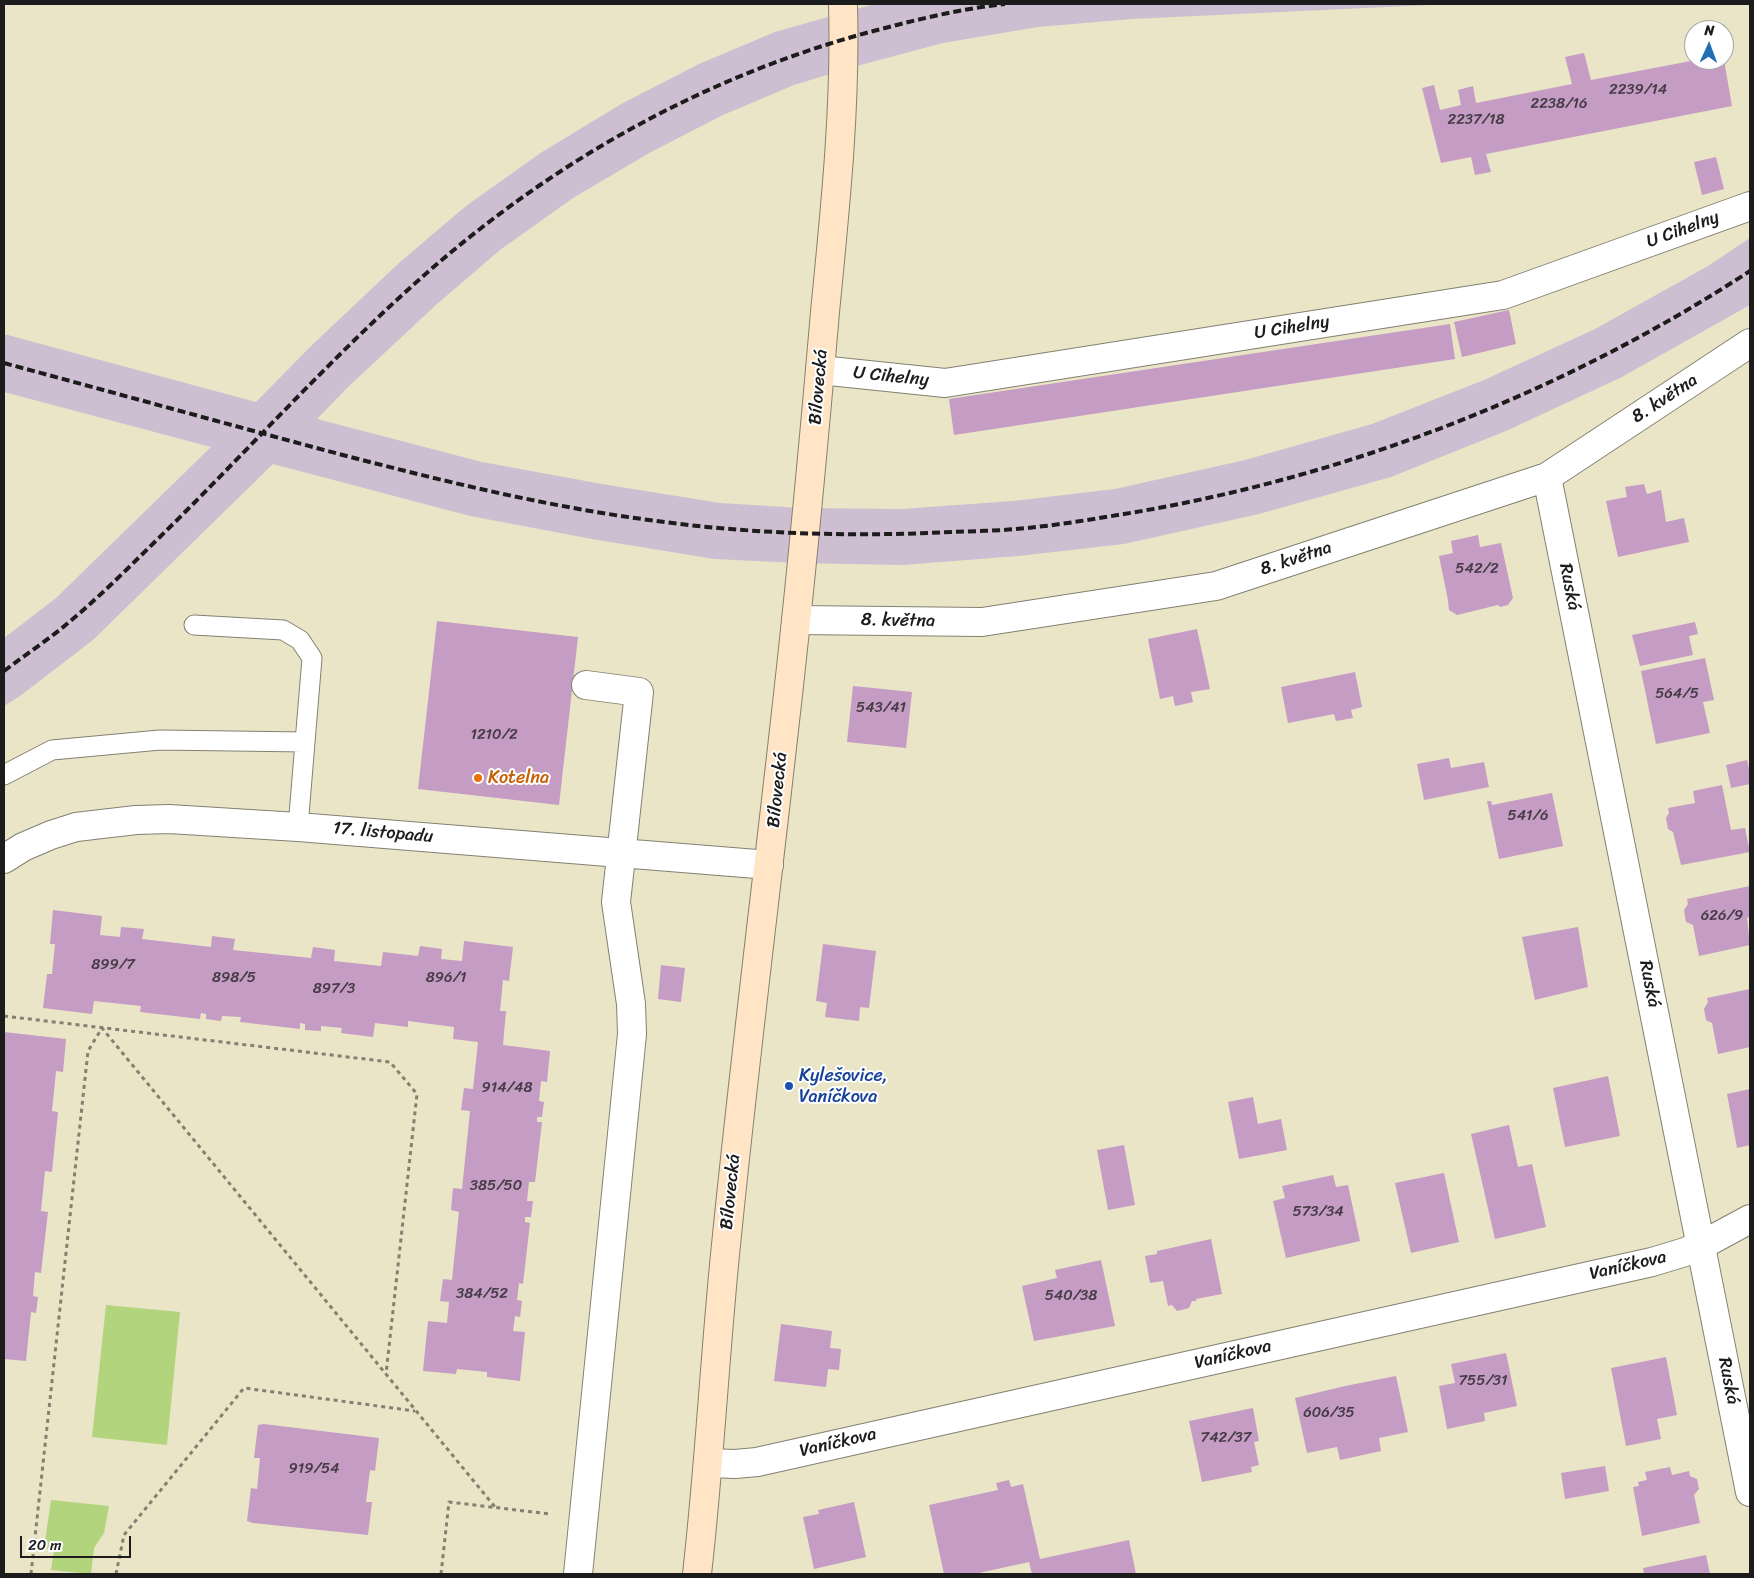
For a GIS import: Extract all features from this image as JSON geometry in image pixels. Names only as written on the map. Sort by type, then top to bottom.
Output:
[{"type":"main road","name":"Bílovecká","points":[[697,1574],[728,1222],[796,620],[820,370],[841,133],[844,39],[843,4]]},
{"type":"street","name":"U Cihelny","points":[[820,370],[945,383],[1504,294],[1750,206]]},
{"type":"street","name":"8. května","points":[[796,620],[982,622],[1216,586],[1547,476],[1750,343]]},
{"type":"street","name":"Ruská","points":[[1547,476],[1750,1492]]},
{"type":"street","points":[[578,1574],[632,1034],[631,1004],[616,902],[639,692],[586,685]]},
{"type":"street","name":"17. listopadu","points":[[4,859],[23,847],[76,827],[102,823],[169,819],[298,827],[769,865]]},
{"type":"street","name":"Vaníčkova","points":[[708,1464],[757,1462],[1652,1262],[1702,1245],[1750,1219]]},
{"type":"lane","points":[[194,625],[282,630],[300,640],[312,658],[298,827]]},
{"type":"lane","points":[[4,775],[52,750],[160,740],[305,742]]},
{"type":"path","points":[[4,1016],[390,1062],[417,1094],[386,1374]]},
{"type":"path","points":[[102,1028],[494,1507]]},
{"type":"path","points":[[30,1574],[88,1051],[102,1028]]},
{"type":"path","points":[[116,1574],[124,1535],[244,1388],[416,1411]]},
{"type":"path","points":[[441,1574],[449,1502],[552,1514],[551,1523]]},
{"type":"shaded area","points":[[874,4],[1451,4],[1132,19],[1038,27],[943,43],[794,85],[723,115],[651,152],[573,198],[500,250],[437,304],[348,387],[317,419],[482,462],[720,503],[800,508],[901,509],[1013,501],[1115,489],[1245,460],[1372,424],[1484,380],[1595,329],[1708,266],[1750,238],[1750,305],[1620,378],[1506,431],[1391,477],[1259,514],[1124,544],[1018,556],[903,565],[714,559],[470,516],[273,464],[93,640],[4,706],[4,638],[56,598],[211,447],[4,392],[4,334],[256,402],[310,347],[400,262],[466,206],[542,152],[623,103],[699,64],[775,32]]},
{"type":"green space","points":[[106,1305],[180,1312],[167,1445],[92,1437]]},
{"type":"green space","points":[[51,1500],[109,1506],[104,1533],[94,1548],[91,1574],[51,1570],[54,1550],[44,1548]]},
{"type":"building","points":[[1584,53],[1591,80],[1684,62],[1684,70],[1726,70],[1732,106],[1486,154],[1491,172],[1475,175],[1471,157],[1441,163],[1422,88],[1434,85],[1440,110],[1461,105],[1458,90],[1473,86],[1476,103],[1572,84],[1565,57]]},
{"type":"building","points":[[1716,157],[1724,189],[1702,195],[1694,162]]},
{"type":"building","points":[[1509,310],[1516,344],[1462,357],[1454,322]]},
{"type":"building","points":[[1450,324],[1455,359],[954,435],[949,399]]},
{"type":"building","points":[[1644,484],[1647,494],[1661,490],[1666,522],[1684,518],[1689,542],[1618,557],[1606,501],[1627,497],[1625,487]]},
{"type":"building","points":[[1478,535],[1480,547],[1501,543],[1513,598],[1508,605],[1500,607],[1498,605],[1457,615],[1449,610],[1439,556],[1453,553],[1451,541]]},
{"type":"building","points":[[437,621],[578,637],[559,805],[418,789]]},
{"type":"building","points":[[1695,622],[1698,634],[1689,636],[1693,655],[1640,666],[1632,635]]},
{"type":"building","points":[[1197,629],[1210,689],[1191,692],[1193,702],[1175,706],[1173,696],[1160,699],[1148,639]]},
{"type":"building","points":[[1705,658],[1714,700],[1703,702],[1710,733],[1656,744],[1641,671]]},
{"type":"building","points":[[1355,672],[1362,707],[1351,710],[1353,718],[1336,721],[1334,714],[1288,723],[1281,687]]},
{"type":"building","points":[[853,686],[912,692],[906,748],[847,742]]},
{"type":"building","points":[[1449,758],[1451,768],[1484,762],[1489,787],[1424,800],[1417,764]]},
{"type":"building","points":[[1747,760],[1750,784],[1731,788],[1726,765]]},
{"type":"building","points":[[1722,785],[1731,830],[1745,828],[1750,852],[1681,865],[1673,832],[1668,829],[1666,818],[1669,813],[1668,808],[1695,803],[1693,791]]},
{"type":"building","points":[[1552,793],[1563,846],[1499,859],[1487,801],[1491,801],[1492,805]]},
{"type":"building","points":[[1750,886],[1750,917],[1747,918],[1750,945],[1699,956],[1693,925],[1686,922],[1684,910],[1688,904],[1687,899]]},
{"type":"building","points":[[53,910],[102,916],[100,935],[120,937],[121,927],[144,929],[142,939],[211,947],[212,936],[235,939],[233,950],[311,958],[313,947],[335,950],[334,961],[381,966],[383,952],[418,956],[420,946],[442,949],[441,959],[462,961],[464,941],[513,947],[509,981],[503,980],[500,1011],[506,1011],[503,1045],[550,1051],[547,1082],[541,1081],[539,1101],[544,1102],[542,1117],[537,1117],[537,1122],[542,1122],[535,1182],[529,1182],[527,1201],[533,1201],[531,1217],[525,1217],[525,1222],[530,1223],[523,1284],[519,1283],[517,1300],[522,1301],[520,1317],[515,1316],[513,1331],[525,1332],[520,1381],[487,1377],[487,1372],[457,1369],[456,1374],[423,1371],[428,1321],[447,1323],[449,1302],[440,1301],[443,1279],[452,1280],[459,1212],[451,1210],[453,1188],[462,1189],[470,1111],[461,1110],[464,1088],[473,1089],[478,1042],[453,1039],[454,1027],[408,1021],[408,1027],[375,1023],[373,1037],[341,1033],[342,1028],[321,1026],[321,1031],[305,1030],[305,1024],[300,1023],[300,1029],[240,1022],[241,1017],[222,1016],[221,1021],[206,1019],[206,1014],[201,1013],[200,1019],[140,1012],[141,1006],[94,1001],[92,1014],[43,1008],[47,974],[52,974],[55,944],[50,944]]},
{"type":"building","points":[[1578,927],[1588,987],[1535,1000],[1522,937]]},
{"type":"building","points":[[823,944],[876,951],[869,1008],[860,1007],[859,1021],[825,1017],[827,1003],[816,1001]]},
{"type":"building","points":[[661,965],[685,968],[681,1002],[658,999]]},
{"type":"building","points":[[1750,989],[1750,1047],[1718,1054],[1712,1023],[1706,1020],[1704,1009],[1708,1002],[1707,998]]},
{"type":"building","points":[[4,1032],[66,1039],[63,1072],[56,1071],[52,1111],[58,1112],[52,1172],[45,1171],[41,1211],[48,1212],[41,1273],[35,1272],[33,1296],[38,1297],[36,1313],[31,1312],[26,1361],[4,1359]]},
{"type":"building","points":[[1608,1076],[1620,1136],[1565,1147],[1553,1088]]},
{"type":"building","points":[[1750,1089],[1750,1145],[1737,1148],[1727,1094]]},
{"type":"building","points":[[1253,1097],[1258,1124],[1281,1119],[1287,1150],[1239,1159],[1228,1102]]},
{"type":"building","points":[[1509,1125],[1518,1167],[1532,1164],[1546,1227],[1495,1239],[1471,1134]]},
{"type":"building","points":[[1124,1145],[1135,1205],[1108,1210],[1097,1150]]},
{"type":"building","points":[[1444,1173],[1459,1242],[1411,1253],[1395,1183]]},
{"type":"building","points":[[1333,1175],[1336,1187],[1348,1185],[1360,1241],[1286,1258],[1273,1201],[1285,1198],[1282,1186]]},
{"type":"building","points":[[1211,1239],[1222,1294],[1196,1299],[1196,1301],[1192,1301],[1189,1308],[1177,1311],[1172,1305],[1168,1306],[1163,1281],[1150,1283],[1145,1256],[1157,1254],[1157,1251]]},
{"type":"building","points":[[1101,1260],[1115,1326],[1034,1341],[1022,1286],[1057,1278],[1055,1270]]},
{"type":"building","points":[[781,1324],[832,1331],[830,1348],[841,1349],[839,1370],[828,1369],[826,1387],[774,1381]]},
{"type":"building","points":[[1506,1353],[1517,1406],[1484,1413],[1485,1421],[1447,1429],[1439,1386],[1455,1383],[1451,1364]]},
{"type":"building","points":[[1666,1357],[1677,1415],[1657,1419],[1661,1439],[1626,1446],[1611,1368]]},
{"type":"building","points":[[1396,1376],[1408,1432],[1379,1438],[1381,1451],[1340,1460],[1337,1447],[1307,1453],[1295,1398]]},
{"type":"building","points":[[1253,1408],[1259,1441],[1254,1442],[1259,1465],[1251,1467],[1252,1472],[1202,1482],[1189,1421]]},
{"type":"building","points":[[264,1424],[379,1438],[375,1471],[370,1470],[366,1502],[372,1502],[368,1535],[247,1521],[251,1488],[257,1489],[260,1458],[254,1458],[258,1425]]},
{"type":"building","points":[[1605,1466],[1609,1491],[1565,1499],[1561,1473]]},
{"type":"building","points":[[1670,1467],[1672,1475],[1689,1471],[1690,1476],[1697,1479],[1699,1489],[1694,1495],[1700,1523],[1642,1536],[1633,1487],[1639,1486],[1638,1482],[1647,1480],[1645,1472]]},
{"type":"building","points":[[1009,1480],[1011,1487],[1023,1484],[1040,1559],[1129,1540],[1136,1574],[1032,1574],[1029,1562],[974,1574],[944,1574],[929,1505],[998,1490],[996,1483]]},
{"type":"building","points":[[854,1502],[866,1557],[814,1569],[803,1517],[819,1514],[818,1510]]},
{"type":"building","points":[[1706,1555],[1710,1574],[1644,1574],[1643,1568]]},
{"type":"railway","points":[[4,671],[60,629],[106,589],[199,498],[292,402],[421,278],[471,236],[575,162],[686,100],[804,52],[917,20],[952,12],[1005,4]]},
{"type":"railway","points":[[4,363],[339,454],[490,491],[566,507],[681,524],[758,531],[874,534],[1000,530],[1084,521],[1207,498],[1289,478],[1370,453],[1450,425],[1528,392],[1604,355],[1678,315],[1750,271]]},
{"type":"place","name":"Kotelna","points":[[478,778]]},
{"type":"place","name":"Kylešovice, Vaníčkova","points":[[789,1086]]}]
